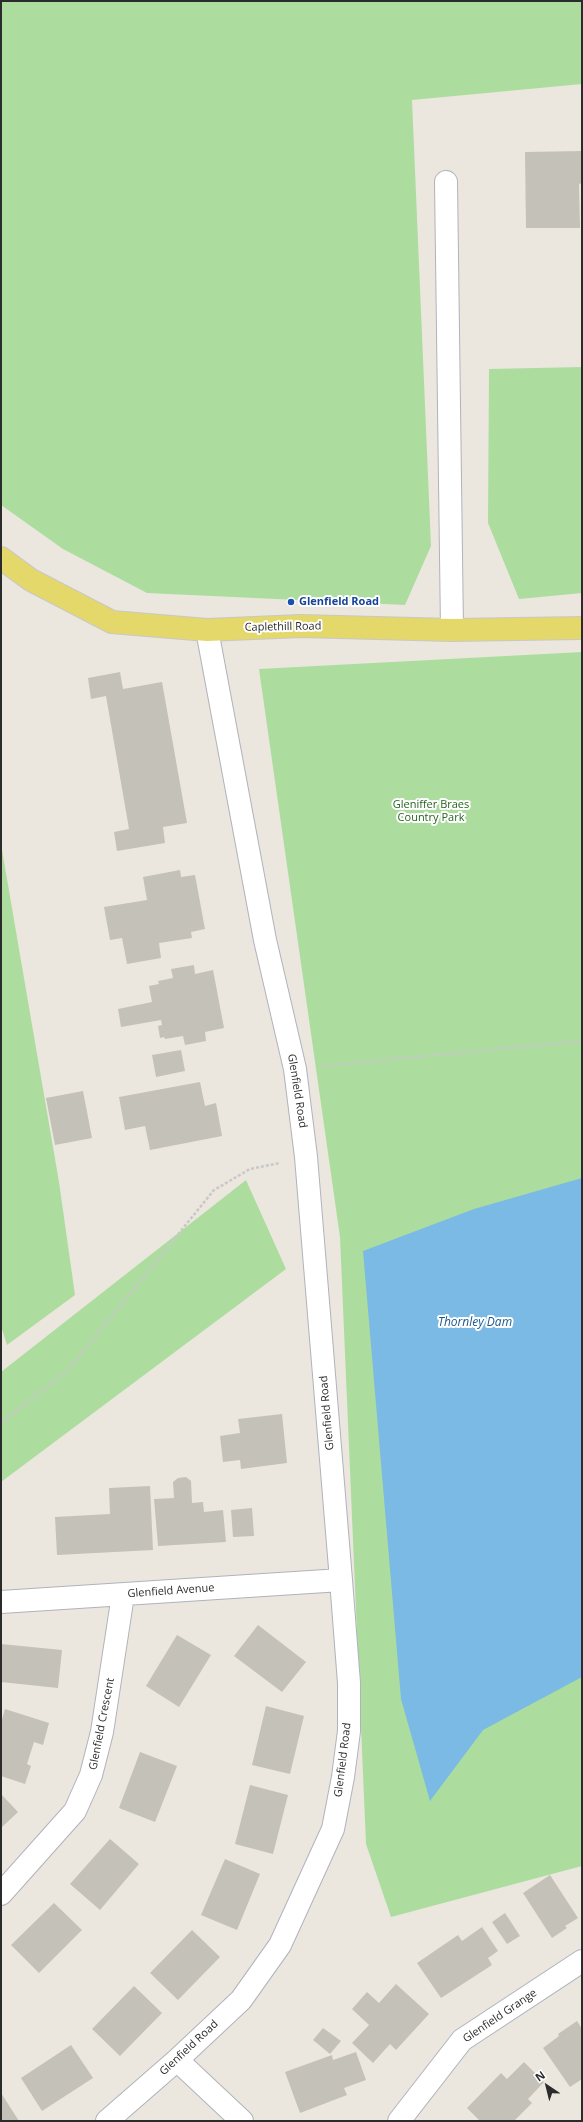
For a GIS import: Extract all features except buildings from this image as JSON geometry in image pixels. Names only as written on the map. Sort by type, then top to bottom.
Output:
[{"type":"main road","name":"Caplethill Road","points":[[1,558],[31,580],[112,622],[207,630],[301,626],[452,630],[582,628]]},
{"type":"street","points":[[446,182],[452,630]]},
{"type":"street","name":"Glenfield Road","points":[[107,2121],[178,2060],[241,2000],[280,1945],[333,1829],[343,1777],[349,1731],[349,1683],[306,1157],[295,1069],[265,940],[207,630]]},
{"type":"street","name":"Glenfield Avenue","points":[[1,1602],[340,1580]]},
{"type":"street","name":"Glenfield Crescent","points":[[1,1894],[75,1811],[91,1775],[104,1717],[123,1595]]},
{"type":"street","name":"Glenfield Grange","points":[[399,2121],[462,2040],[582,1960]]},
{"type":"street","points":[[178,2060],[242,2121]]},
{"type":"path","points":[[295,1069],[582,1041]]},
{"type":"path","points":[[1,1423],[68,1370],[214,1190],[250,1169],[306,1157]]},
{"type":"green space","points":[[1,1],[582,1],[582,84],[412,100],[431,546],[405,605],[147,593],[63,549],[1,505]]},
{"type":"green space","points":[[582,367],[582,593],[519,599],[488,523],[489,369]]},
{"type":"green space","name":"Gleniffer Braes Country Park","points":[[582,652],[582,1866],[391,1917],[366,1844],[340,1237],[259,669]]},
{"type":"green space","points":[[1,844],[59,1182],[75,1295],[7,1345],[1,1326]]},
{"type":"green space","points":[[246,1180],[286,1269],[1,1482],[1,1372]]},
{"type":"water","name":"Thornley Dam","points":[[582,1178],[582,1677],[483,1730],[430,1801],[401,1699],[363,1251],[474,1209]]},
{"type":"place","name":"Glenfield Road","points":[[291,602]]}]
